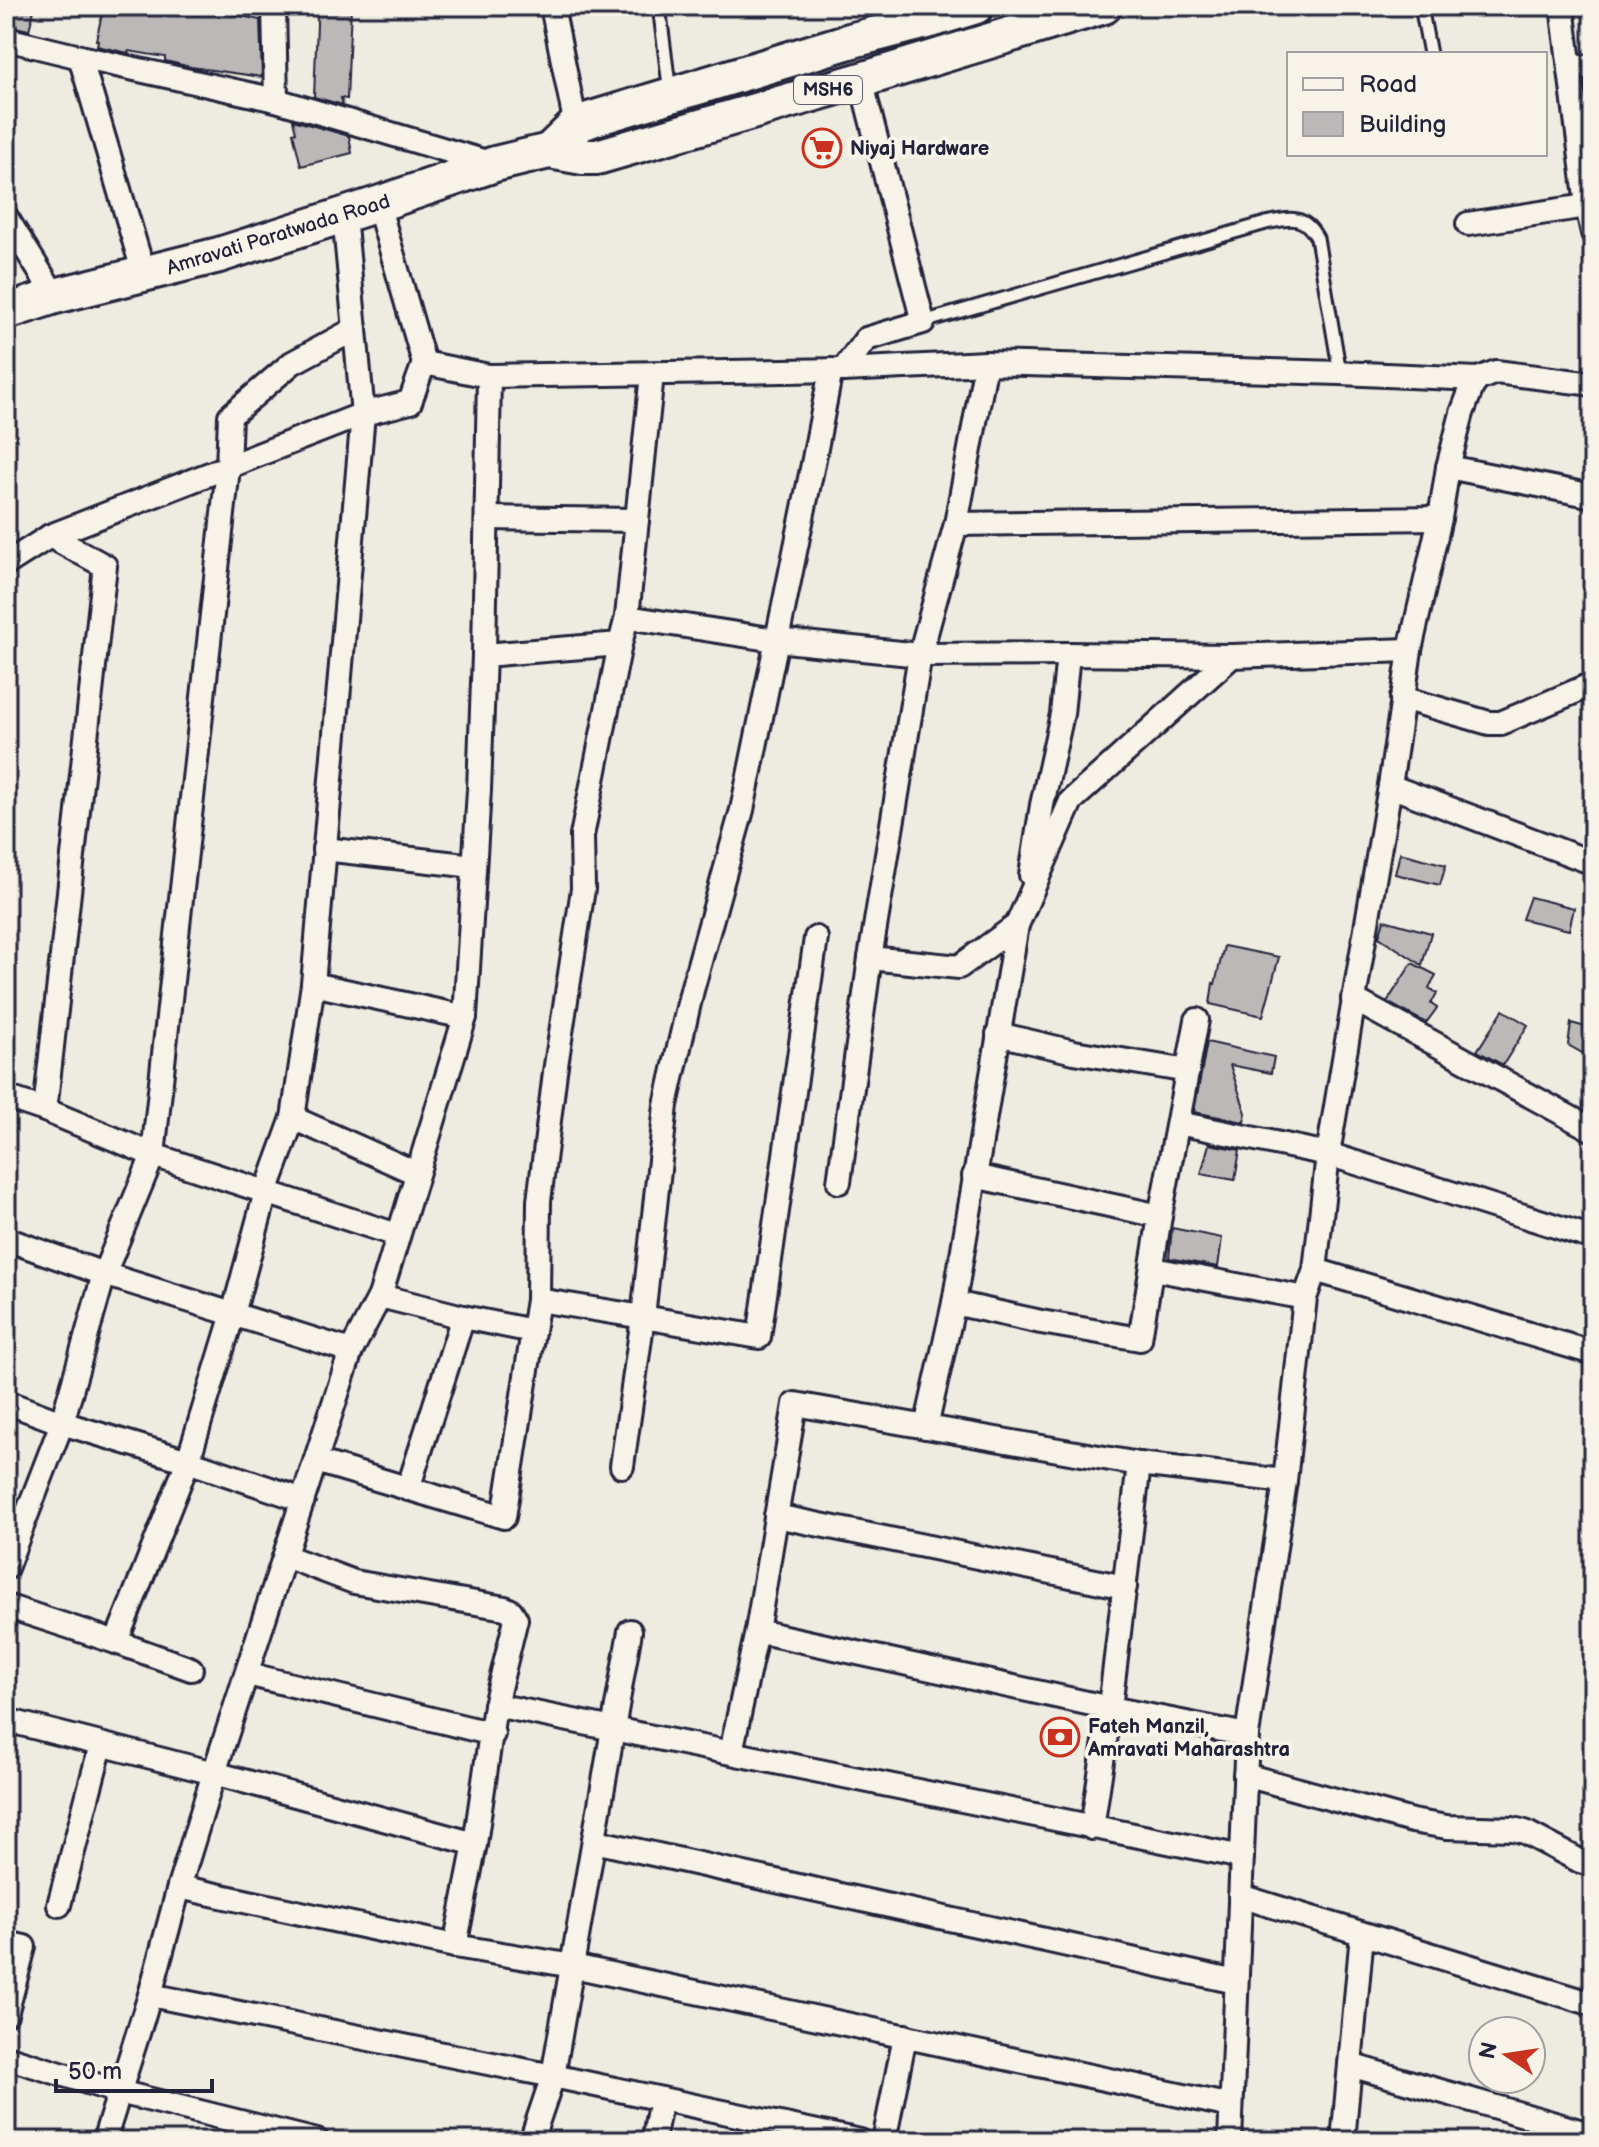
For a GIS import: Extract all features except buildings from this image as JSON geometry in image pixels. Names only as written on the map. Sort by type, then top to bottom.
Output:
[{"type":"main road","name":"Amravati Paratwada Road","points":[[6,312],[55,296],[219,255],[495,164],[549,151],[579,141],[671,95],[934,13],[976,6]]},
{"type":"main road","name":"Amravati Paratwada Road","points":[[579,141],[597,157],[1104,6]]},
{"type":"street","points":[[274,6],[276,100]]},
{"type":"street","points":[[552,6],[579,141]]},
{"type":"street","points":[[1562,6],[1593,233]]},
{"type":"street","points":[[6,39],[276,100],[495,164]]},
{"type":"street","points":[[80,57],[144,274]]},
{"type":"street","points":[[1570,68],[1593,66]]},
{"type":"street","points":[[622,1466],[643,1317],[666,1105],[692,990],[742,810],[776,640],[837,370],[866,339],[923,322],[861,80]]},
{"type":"street","points":[[6,564],[50,536],[363,414],[410,402],[424,363],[378,204]]},
{"type":"street","points":[[1468,224],[1590,206]]},
{"type":"street","points":[[116,1642],[188,1461],[266,1192],[293,1118],[313,984],[363,414],[344,215]]},
{"type":"street","points":[[6,217],[55,296]]},
{"type":"street","points":[[6,1568],[62,1423],[104,1274],[153,1155],[228,468],[230,416],[292,363],[355,329]]},
{"type":"street","points":[[424,363],[489,376],[837,370],[986,363],[1478,379],[1496,372],[1593,384]]},
{"type":"street","points":[[839,1182],[870,958],[920,655],[956,524],[986,363]]},
{"type":"street","points":[[316,1461],[504,1517],[538,1300],[539,1201],[583,889],[582,836],[627,617],[652,374]]},
{"type":"street","points":[[104,2141],[214,1773],[351,1351],[380,1296],[465,1017],[484,655],[489,376]]},
{"type":"street","points":[[1230,2141],[1247,1735],[1285,1481],[1305,1298],[1315,1270],[1328,1154],[1410,650],[1440,518],[1448,467],[1462,413],[1478,379]]},
{"type":"street","points":[[1448,467],[1593,496]]},
{"type":"street","points":[[487,518],[637,520]]},
{"type":"street","points":[[956,524],[1440,518]]},
{"type":"street","points":[[45,1110],[105,566],[50,536]]},
{"type":"street","points":[[627,617],[776,640],[920,655],[1232,656],[1410,650]]},
{"type":"street","points":[[484,655],[620,644]]},
{"type":"street","points":[[1028,896],[1034,846],[1062,714],[1068,654]]},
{"type":"street","points":[[926,1427],[954,1303],[1017,925],[1028,896],[1071,801],[1232,656]]},
{"type":"street","points":[[1402,698],[1489,723],[1501,723],[1593,684]]},
{"type":"street","points":[[1390,786],[1593,863]]},
{"type":"street","points":[[324,849],[474,866]]},
{"type":"street","points":[[870,958],[959,967],[1017,925]]},
{"type":"street","points":[[538,1300],[759,1337],[816,938]]},
{"type":"street","points":[[313,984],[465,1017]]},
{"type":"street","points":[[1353,999],[1593,1130]]},
{"type":"street","points":[[954,1303],[1140,1339],[1197,1020]]},
{"type":"street","points":[[998,1034],[1074,1052],[1188,1071]]},
{"type":"street","points":[[6,1097],[153,1155],[397,1235]]},
{"type":"street","points":[[293,1118],[416,1173]]},
{"type":"street","points":[[1178,1123],[1328,1154],[1593,1238]]},
{"type":"street","points":[[974,1176],[1160,1216]]},
{"type":"street","points":[[6,1239],[104,1274],[351,1351]]},
{"type":"street","points":[[1153,1269],[1305,1298]]},
{"type":"street","points":[[1315,1270],[1593,1353]]},
{"type":"street","points":[[380,1296],[533,1331]]},
{"type":"street","points":[[408,1489],[463,1317]]},
{"type":"street","points":[[6,1402],[303,1500]]},
{"type":"street","points":[[731,1752],[757,1631],[795,1404],[1139,1464],[1285,1481]]},
{"type":"street","points":[[1092,1828],[1110,1708],[1139,1464]]},
{"type":"street","points":[[776,1516],[1125,1587]]},
{"type":"street","points":[[285,1556],[354,1582],[505,1608],[516,1619],[495,1705],[475,1844],[455,1946]]},
{"type":"street","points":[[6,1606],[191,1669]]},
{"type":"street","points":[[531,2141],[553,2076],[630,1631]]},
{"type":"street","points":[[757,1631],[1247,1735]]},
{"type":"street","points":[[247,1674],[493,1734]]},
{"type":"street","points":[[495,1705],[1242,1857]]},
{"type":"street","points":[[6,1720],[475,1844]]},
{"type":"street","points":[[59,1905],[101,1745]]},
{"type":"street","points":[[1245,1775],[1412,1821],[1447,1827],[1525,1832],[1593,1865]]},
{"type":"street","points":[[594,1841],[1236,1982]]},
{"type":"street","points":[[179,1887],[455,1946],[573,1966],[1231,2106]]},
{"type":"street","points":[[1240,1896],[1593,2004]]},
{"type":"street","points":[[1343,2141],[1362,1934]]},
{"type":"street","points":[[6,1943],[24,1947],[6,2014]]},
{"type":"street","points":[[150,1995],[661,2099],[772,2132],[860,2141]]},
{"type":"street","points":[[884,2141],[905,2036]]},
{"type":"street","points":[[6,2057],[119,2092],[317,2141]]},
{"type":"street","points":[[1350,2065],[1593,2135]]},
{"type":"street","points":[[653,2141],[661,2099]]},
{"type":"lane","points":[[659,6],[671,95]]},
{"type":"lane","points":[[1421,6],[1430,52]]},
{"type":"lane","points":[[923,322],[1266,223],[1284,219],[1302,220],[1317,238],[1340,373]]},
{"type":"place","name":"Niyaj Hardware","points":[[822,148]]},
{"type":"place","name":"Fateh Manzil, Amravati Maharashtra","points":[[1060,1737]]}]
